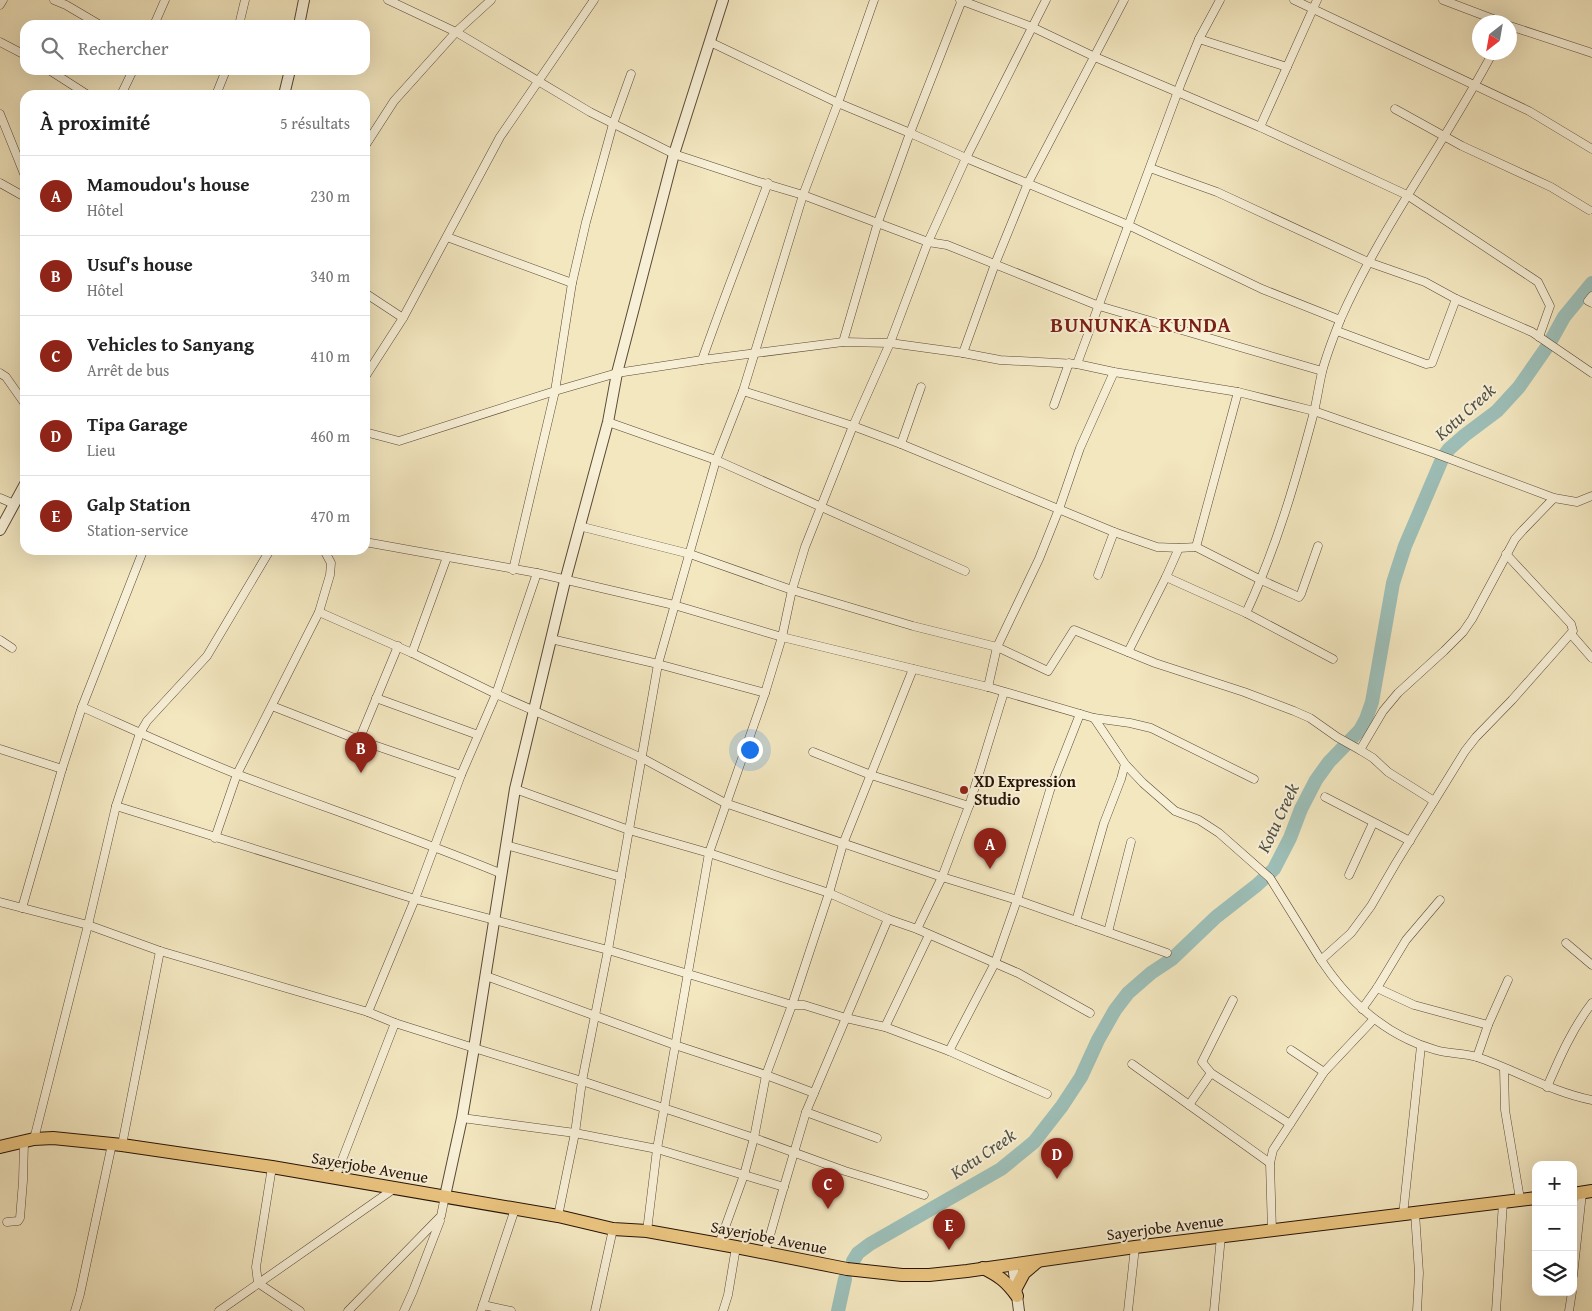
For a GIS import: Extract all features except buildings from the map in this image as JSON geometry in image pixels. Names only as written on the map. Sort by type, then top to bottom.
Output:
[{"type":"main road","name":"Sayerjobe Avenue","points":[[0,1147],[29,1140],[53,1138],[117,1144],[272,1167],[445,1196],[558,1216],[613,1229],[647,1231],[847,1269],[902,1275],[946,1273],[1013,1265],[1135,1247],[1532,1198]]},
{"type":"main road","points":[[983,1268],[1008,1283],[1016,1292],[1024,1273],[1039,1261]]},
{"type":"street","points":[[0,5],[2,0]]},
{"type":"street","points":[[54,0],[67,2],[93,20]]},
{"type":"street","points":[[156,20],[165,0]]},
{"type":"street","points":[[240,20],[245,0]]},
{"type":"street","points":[[300,20],[304,0]]},
{"type":"street","points":[[388,0],[456,32],[538,82],[613,124],[674,154],[803,195],[928,242],[947,245],[1099,306],[1322,371]]},
{"type":"street","points":[[370,138],[394,101],[456,32],[491,0]]},
{"type":"street","points":[[370,369],[403,318],[500,137],[594,0]]},
{"type":"street","points":[[404,1311],[441,1216],[462,1118],[515,789],[565,580],[608,422],[617,373],[674,154],[723,0]]},
{"type":"street","points":[[558,1216],[575,1133],[582,1081],[608,950],[658,664],[716,460],[755,354],[803,195],[874,0]]},
{"type":"street","points":[[843,342],[878,222],[910,133],[962,0],[1032,27],[1177,93],[1260,127],[1406,195],[1538,282],[1550,306],[1539,337]]},
{"type":"street","points":[[647,1231],[657,1149],[709,853],[782,637],[792,590],[805,547],[853,426],[890,343],[928,242],[966,158],[1046,0]]},
{"type":"street","points":[[963,353],[995,264],[1028,183],[1124,0]]},
{"type":"street","points":[[1054,405],[1099,306],[1177,93],[1199,39],[1220,0]]},
{"type":"street","points":[[1294,0],[1529,111],[1592,149]]},
{"type":"street","points":[[1260,127],[1317,0]]},
{"type":"street","points":[[1443,0],[1483,15]]},
{"type":"street","points":[[1517,28],[1592,53]]},
{"type":"street","points":[[1199,39],[1287,67]]},
{"type":"street","points":[[0,42],[20,52]]},
{"type":"street","points":[[710,42],[838,102],[966,158],[1128,224],[1262,289],[1340,320]]},
{"type":"street","points":[[1246,613],[1261,580],[1284,514],[1314,411],[1322,371],[1340,320],[1368,262],[1406,195],[1445,136],[1489,60]]},
{"type":"street","points":[[513,570],[555,391],[572,283],[586,222],[613,124],[631,74]]},
{"type":"street","points":[[58,75],[80,90]]},
{"type":"street","points":[[123,90],[131,75]]},
{"type":"street","points":[[218,90],[224,75]]},
{"type":"street","points":[[285,90],[289,75]]},
{"type":"street","points":[[1395,109],[1462,146],[1551,187],[1589,210]]},
{"type":"street","points":[[0,114],[20,164]]},
{"type":"street","points":[[1150,168],[1217,192],[1368,262],[1425,282],[1456,299],[1532,332],[1592,373]]},
{"type":"street","points":[[0,183],[20,194]]},
{"type":"street","points":[[702,360],[768,183]]},
{"type":"street","points":[[446,237],[572,283]]},
{"type":"street","points":[[370,296],[403,318]]},
{"type":"street","points":[[1592,296],[1588,301],[1592,303]]},
{"type":"street","points":[[1337,331],[1426,364],[1432,363],[1456,299]]},
{"type":"street","points":[[370,433],[399,441],[617,373],[843,342],[890,343],[1000,360],[1073,363],[1114,372],[1238,392],[1314,411],[1554,498],[1577,502],[1592,496]]},
{"type":"street","points":[[988,687],[997,647],[1039,559],[1080,448],[1114,372]]},
{"type":"street","points":[[0,373],[6,377],[20,397]]},
{"type":"street","points":[[900,444],[921,387]]},
{"type":"street","points":[[743,390],[853,426],[1114,532],[1157,547],[1196,547],[1299,597],[1318,546]]},
{"type":"street","points":[[1196,547],[1238,392]]},
{"type":"street","points":[[608,422],[716,460],[965,571]]},
{"type":"street","points":[[0,530],[20,493]]},
{"type":"street","points":[[0,498],[14,504]]},
{"type":"street","points":[[1360,750],[1383,711],[1398,693],[1463,632],[1472,619],[1506,554],[1523,530],[1554,498]]},
{"type":"street","points":[[579,526],[690,554],[792,590],[913,626],[997,647],[1048,670],[1074,630],[1155,663],[1244,692],[1310,718],[1434,801]]},
{"type":"street","points":[[1098,575],[1114,532]]},
{"type":"street","points":[[370,543],[537,573],[674,605],[782,637],[988,687],[1094,718],[1151,728],[1254,779]]},
{"type":"street","points":[[1128,652],[1166,577],[1178,548]]},
{"type":"street","points":[[1321,960],[1359,924],[1464,751],[1571,634],[1572,624],[1506,554]]},
{"type":"street","points":[[22,908],[82,707],[141,555]]},
{"type":"street","points":[[7,1222],[18,1221],[20,1218],[29,1140],[88,925],[116,806],[140,733],[147,721],[207,656],[267,555]]},
{"type":"street","points":[[215,838],[237,774],[319,612],[330,575],[331,562],[327,555]]},
{"type":"street","points":[[412,653],[447,557]]},
{"type":"street","points":[[368,1012],[415,899],[461,776],[496,694],[537,573]]},
{"type":"street","points":[[1166,577],[1246,613],[1333,659]]},
{"type":"street","points":[[319,612],[398,646],[496,694],[642,758],[726,803],[843,844],[1017,900],[1167,953]]},
{"type":"street","points":[[1571,634],[1592,658]]},
{"type":"street","points":[[551,639],[658,664],[764,693]]},
{"type":"street","points":[[0,640],[12,648]]},
{"type":"street","points":[[359,740],[398,646]]},
{"type":"street","points":[[719,1244],[744,1175],[754,1138],[766,1074],[792,1004],[829,893],[843,844],[913,669]]},
{"type":"street","points":[[917,929],[942,876],[969,806],[1004,692]]},
{"type":"street","points":[[376,698],[478,735]]},
{"type":"street","points":[[272,706],[359,740],[461,776]]},
{"type":"street","points":[[82,707],[237,774],[434,846],[502,874]]},
{"type":"street","points":[[948,1051],[995,963],[1017,900],[1050,790],[1080,714]]},
{"type":"street","points":[[1094,718],[1125,764],[1166,804],[1182,814],[1208,824],[1268,875],[1321,960],[1348,995],[1373,1020],[1395,1034],[1421,1046],[1438,1051],[1477,1057],[1547,1087],[1592,1100]]},
{"type":"street","points":[[0,749],[62,769]]},
{"type":"street","points":[[814,752],[871,775],[969,806]]},
{"type":"street","points":[[1076,921],[1104,823],[1125,764]]},
{"type":"street","points":[[515,789],[629,830],[709,853],[829,893],[1018,973],[1090,1013]]},
{"type":"street","points":[[1325,797],[1373,823],[1410,840]]},
{"type":"street","points":[[116,806],[415,899],[608,950],[792,1004],[885,1027],[948,1051],[1047,1094]]},
{"type":"street","points":[[1349,875],[1373,823]]},
{"type":"street","points":[[1108,932],[1131,842]]},
{"type":"street","points":[[506,846],[621,877]]},
{"type":"street","points":[[1362,1009],[1406,940],[1440,900]]},
{"type":"street","points":[[0,902],[88,925],[160,951],[368,1012],[754,1138],[845,1171],[924,1195]]},
{"type":"street","points":[[765,1253],[806,1112],[888,919]]},
{"type":"street","points":[[885,1027],[929,934]]},
{"type":"street","points":[[1566,943],[1592,964]]},
{"type":"street","points":[[74,1311],[80,1294],[117,1144],[160,951]]},
{"type":"street","points":[[486,976],[675,1045],[766,1074],[814,1093]]},
{"type":"street","points":[[1477,1057],[1488,1025],[1508,980]]},
{"type":"street","points":[[1377,988],[1414,1005],[1488,1025]]},
{"type":"street","points":[[1233,1000],[1202,1062],[1211,1073],[1290,1124]]},
{"type":"street","points":[[1547,1087],[1568,1040],[1581,1017],[1592,1003]]},
{"type":"street","points":[[1272,1231],[1270,1163],[1273,1150],[1324,1072],[1373,1020]]},
{"type":"street","points":[[335,1178],[395,1022]]},
{"type":"street","points":[[1417,1311],[1419,1272],[1409,1214],[1421,1046]]},
{"type":"street","points":[[1291,1050],[1324,1072]]},
{"type":"street","points":[[1132,1064],[1270,1163]]},
{"type":"street","points":[[1504,1069],[1505,1110],[1520,1199]]},
{"type":"street","points":[[1189,1105],[1211,1073]]},
{"type":"street","points":[[806,1112],[877,1138]]},
{"type":"street","points":[[462,1118],[575,1133],[657,1149],[784,1187]]},
{"type":"street","points":[[272,1167],[256,1267],[258,1283],[300,1311]]},
{"type":"street","points":[[219,1311],[395,1188]]},
{"type":"street","points":[[1576,1251],[1582,1193]]},
{"type":"street","points":[[1496,1311],[1502,1202]]},
{"type":"street","points":[[511,1311],[482,1308],[515,1209]]},
{"type":"street","points":[[348,1311],[441,1216]]},
{"type":"street","points":[[595,1311],[613,1229]]},
{"type":"street","points":[[1214,1311],[1221,1236]]},
{"type":"street","points":[[723,1311],[728,1295],[736,1247]]},
{"type":"street","points":[[1128,1311],[1135,1247]]},
{"type":"street","points":[[1013,1265],[1019,1311]]},
{"type":"street","points":[[1570,1311],[1572,1296]]},
{"type":"waterway","name":"Kotu Creek","points":[[853,1261],[858,1253],[870,1244],[1001,1169],[1034,1142],[1062,1106],[1081,1077],[1098,1040],[1115,1010],[1128,993],[1151,973],[1172,959],[1216,917],[1274,869],[1316,780],[1329,762],[1360,730],[1366,719],[1372,702],[1393,583],[1405,546],[1443,457],[1465,435],[1497,411],[1519,387],[1549,344],[1564,317],[1592,283]]},
{"type":"waterway","name":"Kotu Creek","points":[[838,1311],[845,1279]]},
{"type":"place","name":"Usuf's house","points":[[361,773]]},
{"type":"place","name":"XD Expression Studio","points":[[964,790]]},
{"type":"place","name":"Mamoudou's house","points":[[990,869]]},
{"type":"place","name":"Tipa Garage","points":[[1057,1179]]},
{"type":"place","name":"Vehicles to Sanyang","points":[[828,1209]]},
{"type":"place","name":"Galp Station","points":[[949,1250]]},
{"type":"district","name":"BUNUNKA KUNDA","points":[[1141,325]]}]
